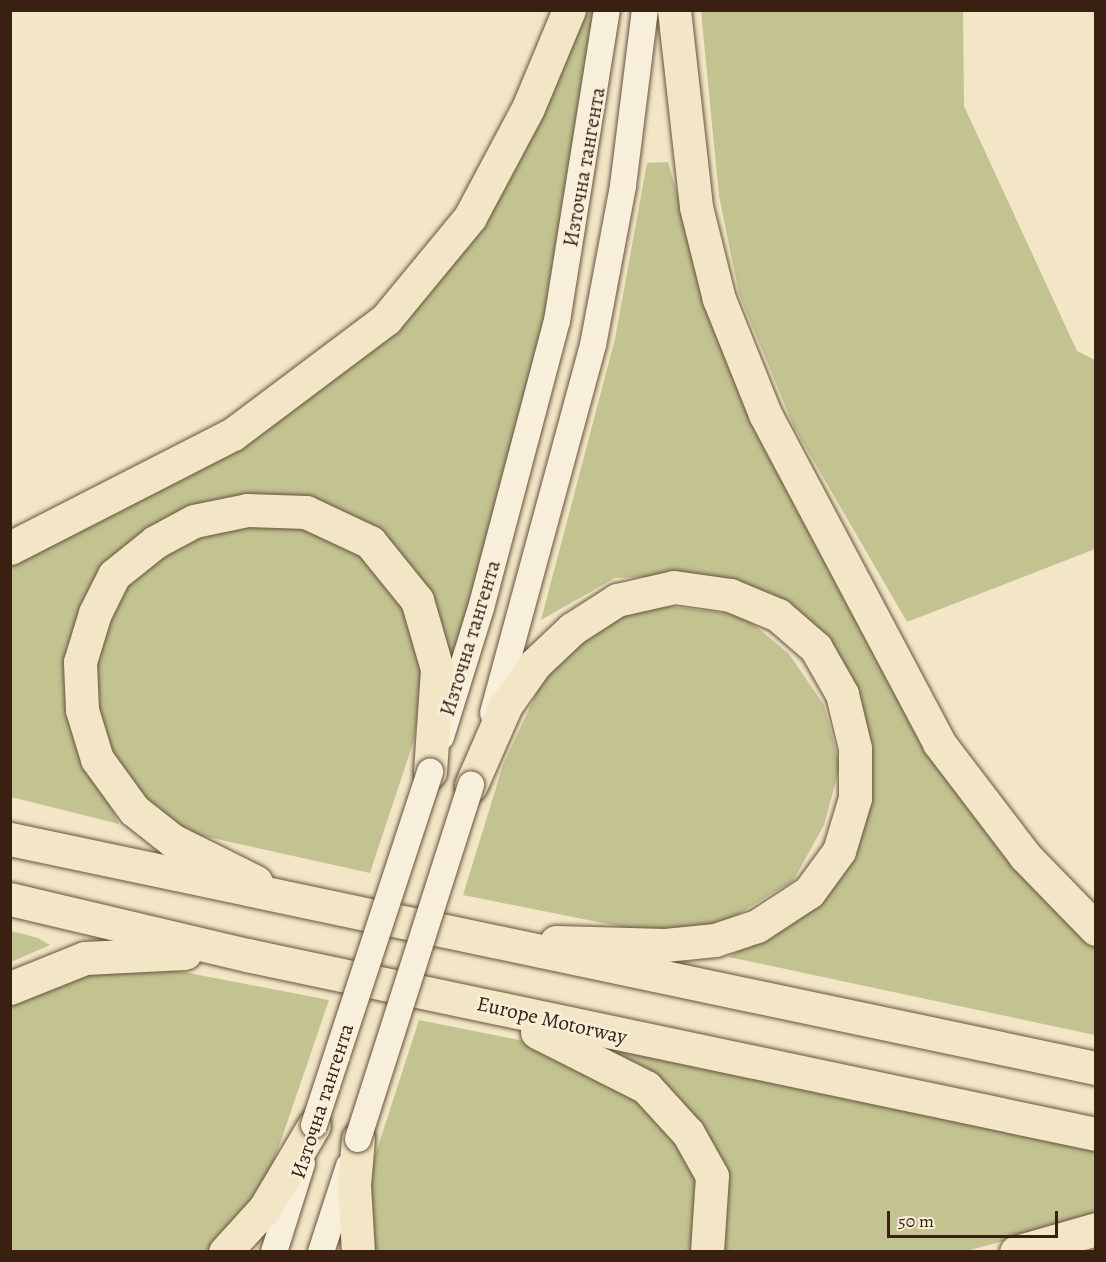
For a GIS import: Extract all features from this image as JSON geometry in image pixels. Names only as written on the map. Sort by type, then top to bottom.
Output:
[{"type":"highway","points":[[10,548],[233,434],[386,319],[470,217],[528,108],[569,10]]},
{"type":"highway","points":[[674,10],[696,207],[719,299],[765,414],[939,743],[1025,856],[1095,928]]},
{"type":"highway","points":[[300,904],[172,840],[134,810],[97,759],[82,710],[81,662],[94,613],[114,575],[155,542],[194,521],[247,510],[306,512],[370,542],[417,600],[437,669],[430,772]]},
{"type":"highway","points":[[471,785],[506,705],[535,664],[572,629],[617,600],[674,587],[730,595],[778,615],[808,641],[842,694],[855,748],[855,798],[839,851],[809,892],[756,927],[715,940],[665,945],[482,942]]},
{"type":"highway","points":[[10,839],[300,904],[1095,1068]]},
{"type":"highway","name":"Europe Motorway","points":[[10,899],[247,955],[1095,1134]]},
{"type":"highway","points":[[10,988],[85,958],[157,952],[247,955]]},
{"type":"highway","points":[[461,999],[580,1050],[646,1087],[688,1133],[712,1176],[707,1251]]},
{"type":"highway","points":[[225,1251],[265,1208],[314,1125]]},
{"type":"highway","points":[[358,1139],[354,1185],[358,1251]]},
{"type":"highway","points":[[1016,1251],[1095,1229]]},
{"type":"street","name":"Източна тангента","points":[[274,1251],[481,608],[556,321],[607,10]]},
{"type":"street","name":"Източна тангента","points":[[321,1251],[471,785],[527,600],[593,345],[623,186],[645,10]]},
{"type":"green space","points":[[578,11],[600,11],[548,329],[445,706],[389,549],[238,500],[87,608],[81,744],[119,824],[11,797],[11,557],[229,444],[434,279]]},
{"type":"green space","points":[[701,11],[963,11],[964,106],[1077,351],[1095,360],[1095,549],[907,622],[794,427],[739,294],[719,196]]},
{"type":"green space","points":[[668,162],[693,250],[864,621],[1095,941],[1095,1035],[729,957],[784,922],[842,858],[836,658],[699,575],[615,578],[541,620],[615,339],[647,163]]},
{"type":"green space","points":[[304,518],[360,544],[402,591],[427,656],[414,740],[370,873],[180,831],[122,780],[89,691],[106,603],[185,533]]},
{"type":"green space","points":[[634,602],[742,615],[789,654],[824,705],[840,766],[824,825],[793,881],[723,923],[668,936],[463,895],[503,765],[545,675],[559,651]]},
{"type":"green space","points":[[11,931],[38,938],[50,945],[11,962]]},
{"type":"green space","points":[[137,963],[329,1000],[275,1158],[260,1190],[213,1251],[11,1252],[11,996],[24,987]]},
{"type":"green space","points":[[419,1020],[554,1047],[626,1084],[680,1138],[704,1198],[696,1251],[370,1252],[365,1206],[374,1159]]},
{"type":"green space","points":[[553,1029],[1095,1144],[1095,1217],[966,1251],[723,1251],[710,1145]]}]
